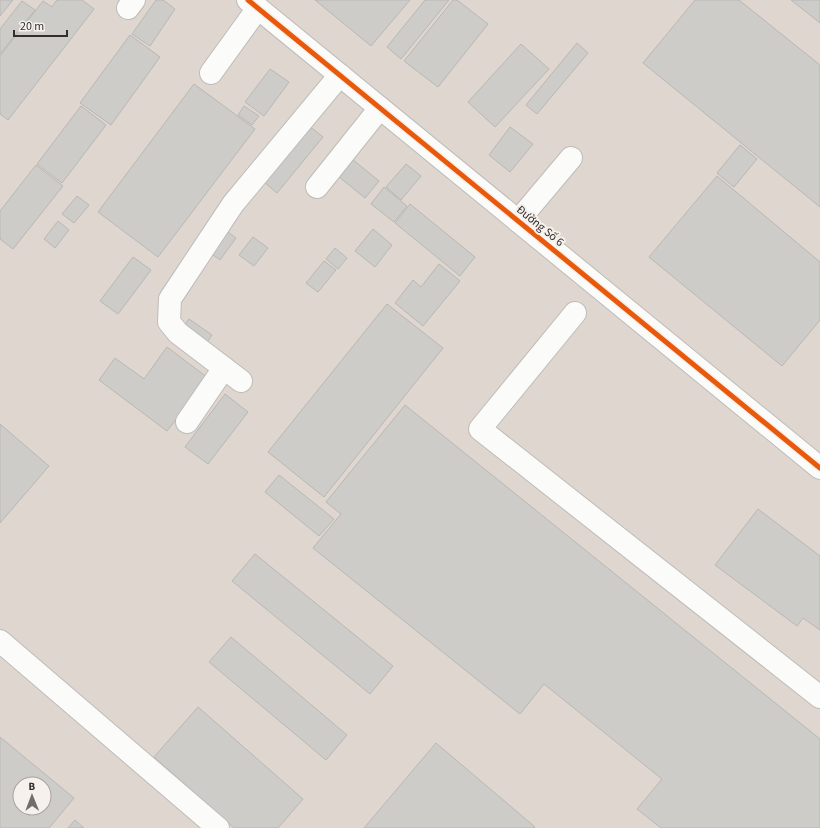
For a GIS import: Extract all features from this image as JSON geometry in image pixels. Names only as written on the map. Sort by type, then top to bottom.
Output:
[{"type":"street","points":[[211,73],[253,4]]},
{"type":"street","name":"Đường Số 6","points":[[253,4],[820,468]]},
{"type":"street","points":[[187,422],[232,374],[178,333],[169,322],[170,299],[234,204],[340,75]]},
{"type":"street","points":[[316,187],[380,108]]},
{"type":"street","points":[[518,221],[571,158]]},
{"type":"street","points":[[575,313],[480,429],[820,697]]},
{"type":"street","points":[[0,641],[218,828]]},
{"type":"shaded area","points":[[0,0],[820,0],[820,828],[0,828]]},
{"type":"building","points":[[0,0],[13,0],[0,16]]},
{"type":"building","points":[[57,0],[82,0],[94,9],[8,120],[0,114],[0,56],[43,1],[52,7]]},
{"type":"building","points":[[156,0],[163,0],[175,9],[150,46],[132,34]]},
{"type":"building","points":[[315,0],[410,0],[371,46]]},
{"type":"building","points":[[425,0],[449,0],[401,59],[387,47]]},
{"type":"building","points":[[453,0],[457,0],[488,24],[438,87],[404,61]]},
{"type":"building","points":[[695,0],[739,0],[820,65],[820,207],[643,63]]},
{"type":"building","points":[[791,0],[820,0],[820,23]]},
{"type":"building","points":[[22,1],[35,10],[0,54],[0,29]]},
{"type":"building","points":[[130,35],[160,57],[111,125],[80,103]]},
{"type":"building","points":[[577,43],[588,53],[537,114],[526,105]]},
{"type":"building","points":[[521,44],[549,69],[495,127],[468,102]]},
{"type":"building","points":[[270,69],[289,82],[264,116],[245,102]]},
{"type":"building","points":[[194,84],[255,129],[158,257],[98,212]]},
{"type":"building","points":[[81,106],[106,125],[62,183],[37,164]]},
{"type":"building","points":[[244,106],[259,116],[252,125],[238,115]]},
{"type":"building","points":[[309,126],[323,137],[277,193],[263,181]]},
{"type":"building","points":[[510,127],[533,144],[510,172],[489,155]]},
{"type":"building","points":[[740,145],[757,159],[734,187],[717,173]]},
{"type":"building","points":[[347,155],[379,181],[365,198],[333,172]]},
{"type":"building","points":[[406,164],[421,176],[401,200],[386,187]]},
{"type":"building","points":[[36,165],[63,186],[13,249],[0,239],[0,211]]},
{"type":"building","points":[[717,176],[820,262],[820,320],[782,366],[649,257]]},
{"type":"building","points":[[384,187],[407,206],[394,222],[371,204]]},
{"type":"building","points":[[77,196],[89,205],[74,223],[62,214]]},
{"type":"building","points":[[410,204],[475,257],[460,276],[395,223]]},
{"type":"building","points":[[58,221],[69,230],[55,248],[44,239]]},
{"type":"building","points":[[224,229],[236,238],[220,260],[208,251]]},
{"type":"building","points":[[373,229],[392,245],[375,267],[355,251]]},
{"type":"building","points":[[253,237],[268,248],[254,266],[239,255]]},
{"type":"building","points":[[335,248],[347,258],[338,269],[326,259]]},
{"type":"building","points":[[133,257],[151,270],[118,314],[100,301]]},
{"type":"building","points":[[324,261],[336,270],[318,292],[306,283]]},
{"type":"building","points":[[439,264],[460,281],[423,326],[395,303],[413,280],[421,287]]},
{"type":"building","points":[[387,304],[443,348],[324,497],[268,452]]},
{"type":"building","points":[[189,319],[212,335],[203,348],[180,331]]},
{"type":"building","points":[[167,347],[212,381],[184,409],[167,431],[99,380],[115,358],[144,379]]},
{"type":"building","points":[[225,394],[248,412],[208,464],[185,447]]},
{"type":"building","points":[[405,405],[820,739],[820,828],[661,828],[637,809],[662,779],[544,684],[520,714],[313,548],[341,514],[326,502]]},
{"type":"building","points":[[0,424],[49,466],[0,523]]},
{"type":"building","points":[[279,475],[334,519],[319,536],[265,492]]},
{"type":"building","points":[[758,509],[820,556],[820,630],[803,618],[797,626],[715,565]]},
{"type":"building","points":[[255,554],[393,666],[370,694],[232,581]]},
{"type":"building","points":[[231,637],[347,735],[326,760],[209,662]]},
{"type":"building","points":[[198,707],[303,799],[278,828],[234,828],[154,757]]},
{"type":"building","points":[[0,737],[47,776],[12,776],[12,816],[52,816],[52,780],[74,798],[49,828],[0,828]]},
{"type":"building","points":[[436,743],[535,827],[364,828]]},
{"type":"building","points":[[75,820],[84,828],[68,828]]},
{"type":"cycle path","points":[[248,0],[820,468]]}]
